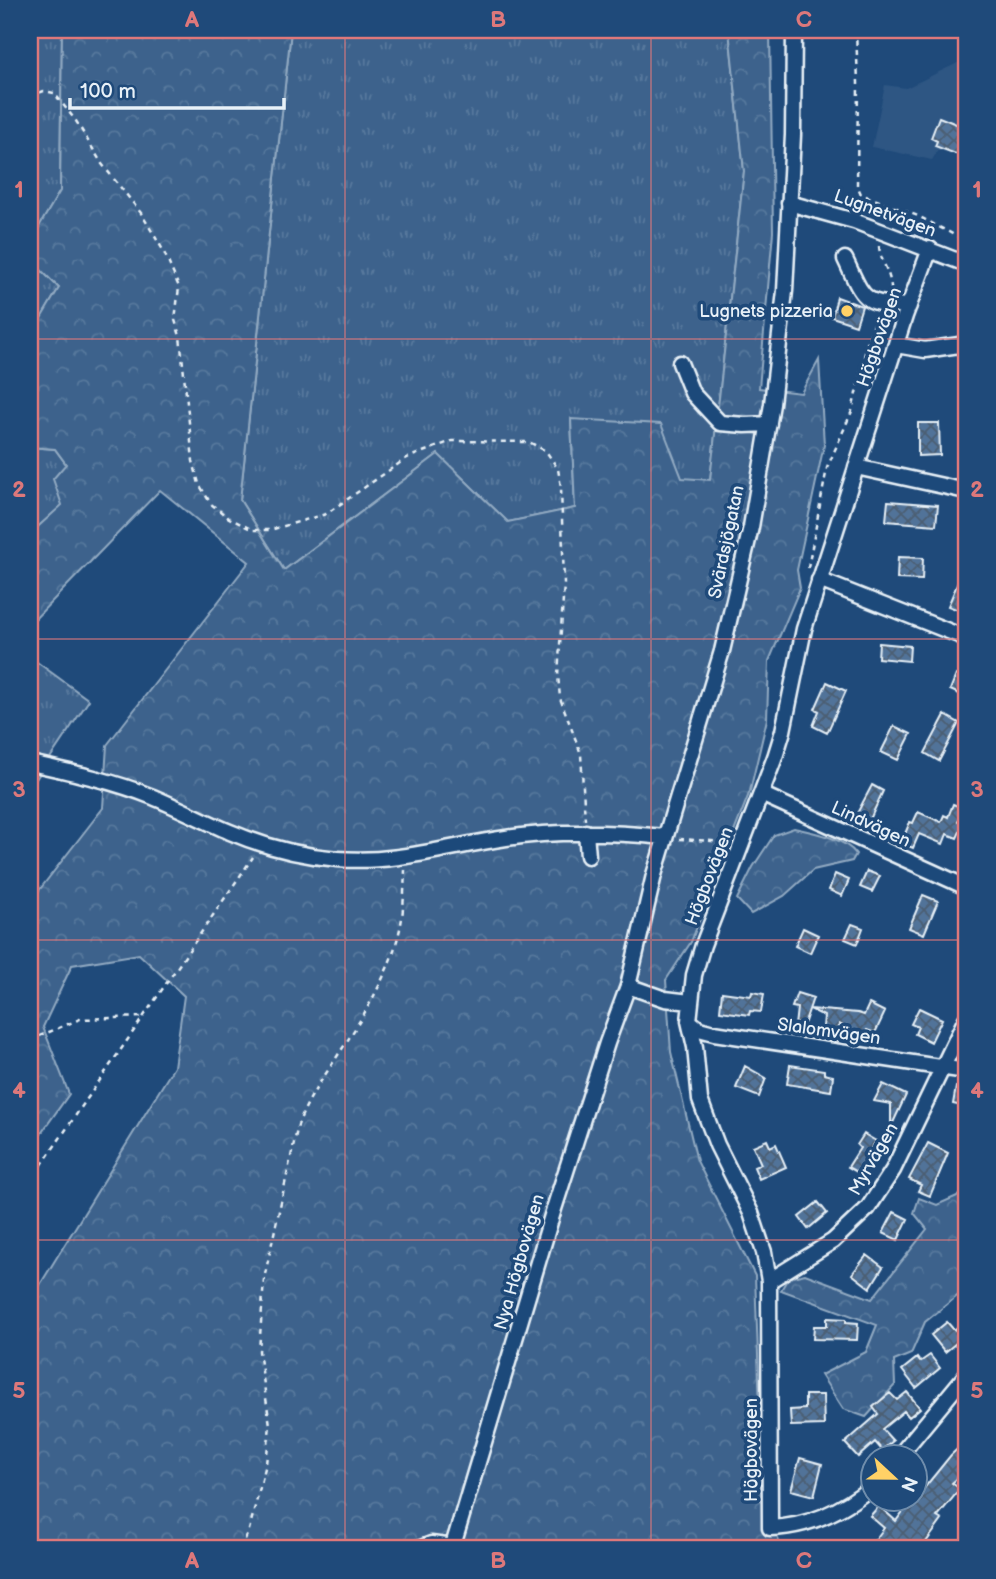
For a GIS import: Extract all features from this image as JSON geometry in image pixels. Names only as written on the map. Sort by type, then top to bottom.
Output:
[{"type":"street","name":"Svärdsjögatan","points":[[628,986],[651,887],[722,651],[751,527],[769,424],[785,291],[794,30]]},
{"type":"street","name":"Lugnetvägen","points":[[789,203],[837,215],[966,264]]},
{"type":"street","name":"Högbovägen","points":[[860,1495],[817,1519],[791,1528],[770,1528],[769,1281],[764,1252],[751,1213],[700,1100],[695,1047],[689,1021],[690,1002],[694,975],[703,945],[783,731],[800,642],[896,345],[930,249]]},
{"type":"street","points":[[845,259],[861,293],[868,300],[909,306]]},
{"type":"street","points":[[896,345],[925,350],[966,344]]},
{"type":"street","points":[[680,363],[692,393],[720,423],[769,424]]},
{"type":"street","points":[[856,467],[966,491]]},
{"type":"street","points":[[819,580],[966,638]]},
{"type":"street","points":[[30,763],[82,774],[151,796],[233,833],[336,859],[374,860],[513,837],[586,832],[666,837]]},
{"type":"street","name":"Lindvägen","points":[[761,794],[966,887]]},
{"type":"street","points":[[586,832],[588,856]]},
{"type":"street","points":[[628,986],[665,999],[690,1002]]},
{"type":"street","name":"Nya Högbovägen","points":[[453,1548],[553,1212],[607,1042],[628,986]]},
{"type":"street","name":"Myrvägen","points":[[769,1281],[833,1241],[868,1208],[893,1170],[966,1018]]},
{"type":"street","name":"Slalomvägen","points":[[689,1021],[699,1029],[714,1033],[966,1071]]},
{"type":"street","points":[[911,1442],[966,1375]]},
{"type":"street","points":[[418,1549],[431,1544],[453,1548]]},
{"type":"path","points":[[856,30],[857,185],[861,194],[918,216],[966,242]]},
{"type":"path","points":[[30,96],[44,92],[54,93],[76,121],[102,164],[141,213],[163,250],[178,287],[175,320],[180,336],[193,461],[199,484],[211,504],[229,518],[253,530],[270,530],[326,514],[407,458],[452,441],[529,442],[546,451],[558,469],[561,487],[564,584],[558,676],[560,698],[581,754],[586,832]]},
{"type":"path","points":[[30,185],[39,168]]},
{"type":"path","points":[[819,580],[807,573],[827,468],[852,411],[874,321],[891,293],[889,270],[879,247],[893,206]]},
{"type":"path","points":[[666,837],[742,842]]},
{"type":"path","points":[[30,1182],[262,842]]},
{"type":"path","points":[[241,1549],[249,1530],[266,1464],[270,1425],[258,1351],[264,1279],[298,1125],[307,1101],[357,1024],[394,952],[401,923],[407,856]]},
{"type":"path","points":[[30,1040],[79,1019],[144,1017]]},
{"type":"shaded area","points":[[966,59],[966,156],[938,150],[932,160],[872,147],[885,85],[906,88]]},
{"type":"green space","points":[[30,30],[62,30],[60,191],[30,242]]},
{"type":"green space","points":[[62,30],[291,30],[240,500],[284,570],[438,454],[508,522],[575,508],[571,419],[661,424],[682,478],[710,480],[744,171],[729,30],[770,30],[773,232],[759,388],[801,393],[819,360],[824,445],[797,570],[800,588],[769,661],[767,719],[750,791],[691,942],[666,980],[671,1052],[697,1161],[755,1276],[763,1486],[781,1549],[30,1549],[30,1301],[174,1067],[184,996],[139,954],[72,965],[43,1027],[69,1094],[30,1149],[30,902],[103,808],[107,745],[249,562],[160,490],[30,624],[30,534],[62,505],[53,479],[66,464],[55,449],[30,447],[30,337],[59,288],[30,259],[30,242],[60,191]]},
{"type":"green space","points":[[291,30],[729,30],[744,171],[710,480],[682,479],[571,419],[575,508],[508,522],[438,454],[284,570],[240,500]]},
{"type":"green space","points":[[30,259],[59,288],[30,337]]},
{"type":"green space","points":[[30,447],[55,449],[66,464],[63,505],[30,534]]},
{"type":"green space","points":[[30,657],[89,700],[30,788]]},
{"type":"green space","points":[[794,828],[836,840],[856,854],[852,861],[813,870],[784,896],[751,914],[737,899],[753,867],[774,835]]},
{"type":"green space","points":[[966,1187],[966,1289],[925,1322],[911,1354],[894,1361],[895,1385],[866,1417],[843,1409],[821,1375],[866,1352],[877,1325],[781,1290],[788,1278],[805,1274],[872,1299],[927,1229],[914,1213],[919,1198],[937,1205],[964,1193]]},
{"type":"building","points":[[939,117],[966,128],[966,158],[935,146],[937,141],[931,138]]},
{"type":"building","name":"Lugnets pizzeria","points":[[837,297],[862,306],[856,325],[832,317]]},
{"type":"building","points":[[918,423],[939,423],[940,455],[918,456]]},
{"type":"building","points":[[888,501],[938,505],[936,525],[886,521]]},
{"type":"building","points":[[898,557],[923,558],[922,580],[897,579]]},
{"type":"building","points":[[958,582],[966,586],[966,613],[948,606]]},
{"type":"building","points":[[879,643],[910,646],[909,661],[878,658]]},
{"type":"building","points":[[956,675],[966,679],[966,697],[950,690]]},
{"type":"building","points":[[827,682],[846,691],[827,733],[813,726],[819,711],[815,709]]},
{"type":"building","points":[[945,715],[959,723],[939,761],[925,753]]},
{"type":"building","points":[[894,726],[911,734],[898,760],[881,752]]},
{"type":"building","points":[[872,785],[883,791],[867,826],[854,819]]},
{"type":"building","points":[[953,804],[963,808],[958,821],[964,823],[957,838],[947,834],[943,844],[919,834],[913,848],[901,843],[910,822],[913,823],[918,812],[941,822],[944,815],[948,817]]},
{"type":"building","points":[[867,871],[880,876],[872,892],[860,887]]},
{"type":"building","points":[[835,874],[849,880],[842,896],[829,890]]},
{"type":"building","points":[[923,895],[938,901],[924,934],[909,928]]},
{"type":"building","points":[[852,924],[863,928],[857,944],[845,939]]},
{"type":"building","points":[[803,928],[818,935],[810,953],[795,946]]},
{"type":"building","points":[[722,992],[751,996],[752,992],[764,994],[761,1012],[750,1011],[749,1015],[720,1011]]},
{"type":"building","points":[[797,993],[813,998],[800,1036],[794,1035],[797,1008],[792,1007]]},
{"type":"building","points":[[869,1004],[885,1012],[875,1033],[867,1030],[864,1036],[839,1024],[838,1041],[822,1039],[824,1016],[810,1009],[864,1015]]},
{"type":"building","points":[[919,1008],[942,1019],[931,1042],[915,1034],[918,1027],[911,1024]]},
{"type":"building","points":[[790,1065],[824,1070],[824,1074],[833,1076],[831,1091],[787,1084]]},
{"type":"building","points":[[745,1066],[766,1078],[759,1097],[736,1088]]},
{"type":"building","points":[[883,1084],[906,1095],[891,1127],[891,1104],[874,1101]]},
{"type":"building","points":[[956,1087],[966,1088],[966,1107],[953,1104]]},
{"type":"building","points":[[864,1134],[876,1141],[870,1151],[875,1154],[862,1175],[848,1167],[860,1148],[857,1145]]},
{"type":"building","points":[[767,1140],[770,1147],[776,1144],[786,1167],[759,1179],[754,1167],[761,1164],[753,1146]]},
{"type":"building","points":[[928,1143],[948,1153],[930,1196],[918,1191],[921,1185],[909,1179]]},
{"type":"building","points":[[818,1202],[827,1213],[808,1229],[799,1217]]},
{"type":"building","points":[[894,1212],[908,1219],[898,1240],[883,1233]]},
{"type":"building","points":[[867,1255],[883,1267],[870,1288],[852,1274]]},
{"type":"building","points":[[827,1318],[858,1323],[857,1340],[813,1339],[814,1326],[827,1326]]},
{"type":"building","points":[[966,1320],[966,1335],[945,1352],[931,1335],[947,1322],[954,1330]]},
{"type":"building","points":[[930,1355],[940,1368],[916,1388],[902,1370],[917,1358],[920,1362]]},
{"type":"building","points":[[907,1392],[920,1408],[909,1417],[904,1411],[882,1429],[892,1442],[860,1442],[858,1457],[845,1443],[878,1414],[873,1407],[890,1393],[897,1400]]},
{"type":"building","points":[[805,1395],[823,1395],[824,1425],[791,1426],[790,1410],[805,1409]]},
{"type":"building","points":[[966,1441],[966,1471],[952,1483],[960,1489],[937,1517],[942,1520],[921,1549],[878,1549],[872,1544],[884,1528],[870,1516],[874,1512],[886,1512],[896,1521],[903,1512],[930,1512],[930,1481]]},
{"type":"building","points":[[800,1458],[822,1464],[814,1496],[791,1490]]},
{"type":"place","name":"Lugnets pizzeria","points":[[847,311]]}]
